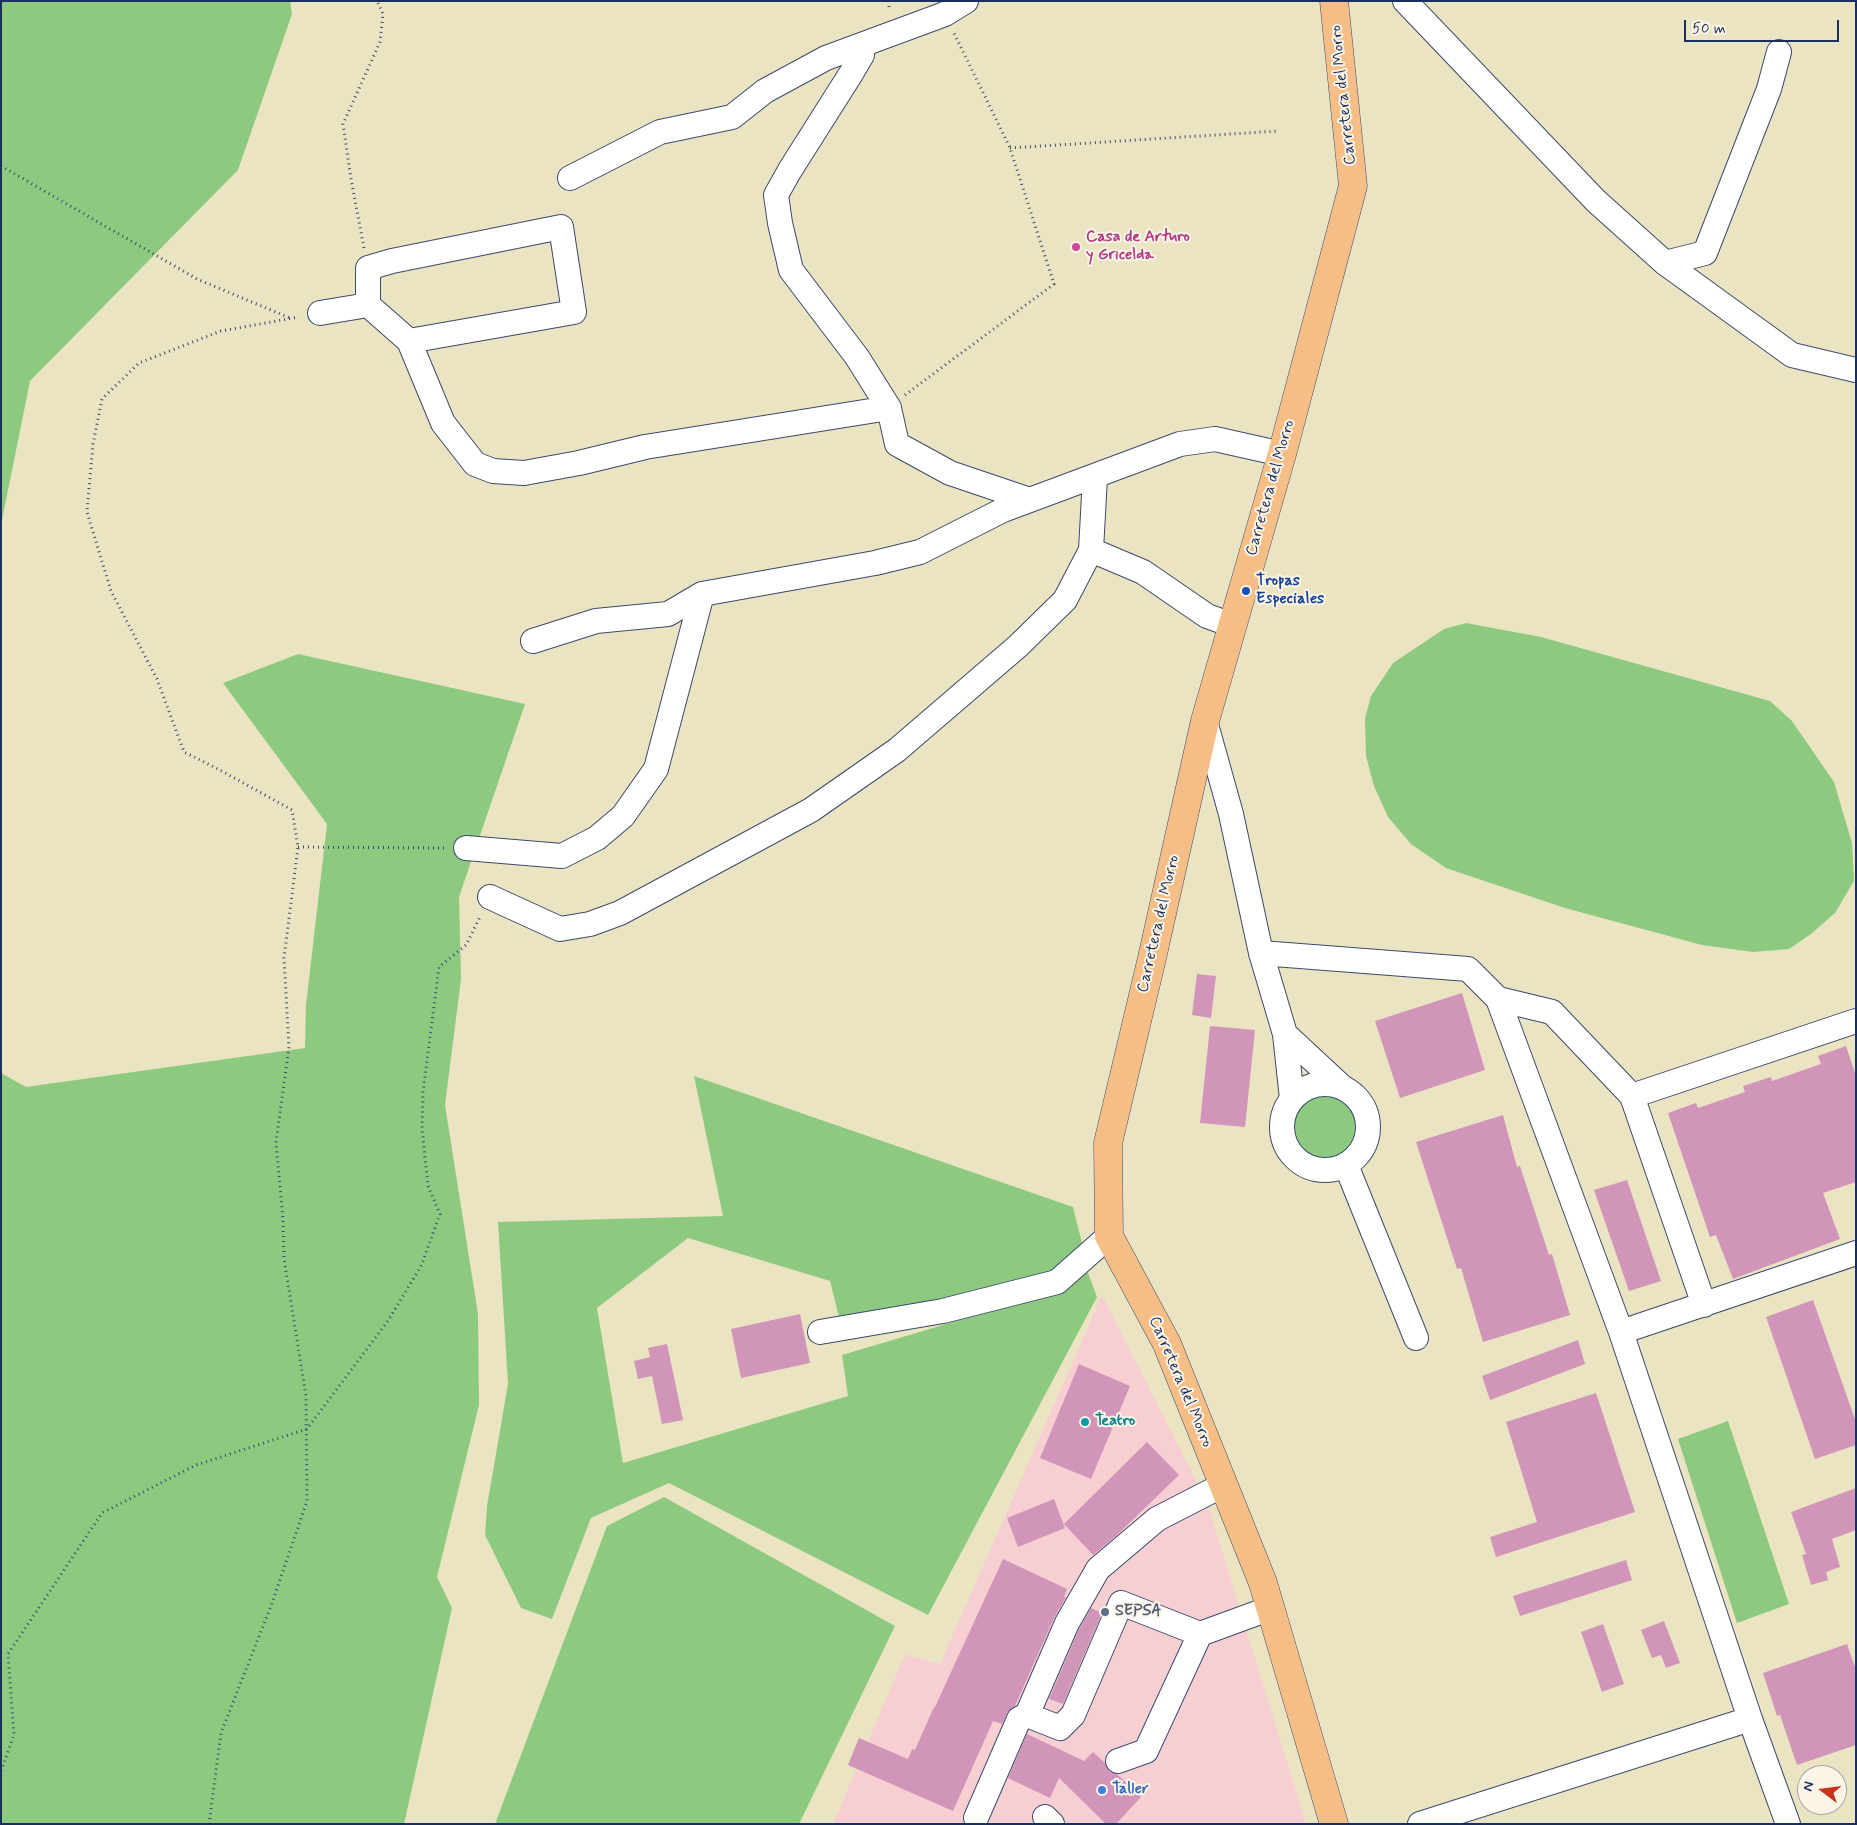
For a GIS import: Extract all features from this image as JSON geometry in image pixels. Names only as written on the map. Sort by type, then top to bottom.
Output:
[{"type":"main road","name":"Carretera del Morro","points":[[1334,1],[1353,186],[1282,454],[1205,721],[1108,1143],[1109,1236],[1167,1344],[1263,1583],[1334,1824]]},
{"type":"street","points":[[570,178],[660,132],[732,117],[765,91],[826,58],[945,14],[966,1]]},
{"type":"street","points":[[1405,1],[1596,201],[1665,263],[1792,355],[1856,370]]},
{"type":"street","points":[[863,45],[862,55],[776,195],[780,223],[791,270],[857,357],[889,408],[897,444],[950,473],[1030,500]]},
{"type":"street","points":[[1665,263],[1704,253],[1769,89],[1779,52]]},
{"type":"street","points":[[409,341],[574,312],[561,227],[392,261],[368,268],[368,305],[409,341],[443,423],[475,464],[494,471],[524,473],[579,463],[644,447],[889,408]]},
{"type":"street","points":[[320,313],[368,305]]},
{"type":"street","points":[[533,641],[596,621],[668,614],[702,594],[876,563],[920,552],[1003,510],[1180,444],[1215,439],[1282,454]]},
{"type":"street","points":[[490,897],[560,929],[590,924],[620,913],[811,810],[897,750],[1018,646],[1065,600],[1091,550],[1095,477]]},
{"type":"street","points":[[1091,550],[1143,572],[1208,616],[1232,625]]},
{"type":"street","points":[[466,848],[562,856],[598,838],[623,816],[656,769],[702,594]]},
{"type":"street","points":[[1205,721],[1231,814],[1261,953],[1285,1034],[1292,1099]]},
{"type":"street","points":[[1261,953],[1468,969],[1498,999],[1620,1332],[1750,1719],[1788,1824]]},
{"type":"street","points":[[1498,999],[1552,1012],[1632,1096],[1704,1305]]},
{"type":"street","points":[[1632,1096],[1856,1020]]},
{"type":"street","points":[[1285,1034],[1341,1086],[1353,1094],[1362,1104],[1367,1117],[1368,1130],[1365,1144],[1358,1155],[1346,1165],[1332,1170],[1317,1170],[1303,1165],[1292,1155],[1284,1142],[1282,1127],[1284,1112],[1292,1099],[1302,1090],[1314,1084],[1328,1083],[1341,1086]]},
{"type":"street","points":[[1346,1165],[1416,1338]]},
{"type":"street","points":[[820,1332],[943,1311],[1058,1282],[1109,1236]]},
{"type":"street","points":[[1620,1332],[1856,1253]]},
{"type":"street","points":[[976,1818],[1019,1719],[1027,1715],[1067,1623],[1098,1569],[1157,1519],[1223,1484]]},
{"type":"street","points":[[1027,1715],[1060,1728],[1073,1715],[1121,1603],[1200,1634],[1271,1608]]},
{"type":"street","points":[[1118,1761],[1146,1751],[1200,1634]]},
{"type":"street","points":[[1420,1824],[1750,1719]]},
{"type":"path","points":[[368,268],[351,179],[343,124],[380,42],[384,14],[377,1]]},
{"type":"path","points":[[889,408],[1054,284],[1010,148],[945,14]]},
{"type":"path","points":[[1010,148],[1278,131]]},
{"type":"path","points":[[1,166],[197,279],[290,318]]},
{"type":"path","points":[[210,1824],[221,1733],[271,1606],[307,1501],[306,1396],[284,1259],[283,1220],[276,1143],[289,1047],[284,958],[298,847],[292,810],[184,752],[157,679],[111,591],[87,512],[92,444],[102,399],[139,363],[220,331],[320,313]]},
{"type":"path","points":[[298,847],[466,848]]},
{"type":"path","points":[[1,1771],[14,1735],[8,1654],[102,1513],[196,1465],[306,1429],[388,1321],[421,1266],[440,1214],[428,1186],[422,1128],[423,1092],[440,968],[466,944],[490,897]]},
{"type":"shaded area","points":[[1102,1295],[1207,1502],[1306,1824],[833,1824],[905,1654],[940,1664]]},
{"type":"green space","points":[[1,1],[290,1],[292,14],[238,170],[30,381],[1,525]]},
{"type":"green space","points":[[1466,623],[1541,637],[1770,701],[1792,721],[1834,782],[1852,843],[1854,881],[1835,913],[1811,934],[1789,949],[1753,952],[1702,945],[1565,908],[1446,868],[1411,844],[1388,817],[1374,786],[1366,756],[1365,718],[1371,696],[1393,663],[1444,629]]},
{"type":"green space","points":[[298,654],[525,704],[459,897],[461,979],[445,1105],[478,1314],[479,1405],[437,1577],[452,1608],[404,1824],[1,1824],[1,1073],[26,1087],[305,1048],[306,1005],[327,824],[223,683]]},
{"type":"green space","points":[[694,1076],[1073,1207],[1083,1255],[1056,1275],[942,1302],[839,1317],[830,1281],[688,1238],[597,1308],[623,1463],[848,1396],[842,1355],[1045,1292],[1082,1269],[1088,1273],[1097,1297],[928,1615],[669,1483],[591,1518],[552,1619],[521,1608],[485,1535],[487,1506],[508,1384],[498,1222],[723,1216]]},
{"type":"green space","points":[[1325,1093],[1338,1096],[1348,1103],[1355,1113],[1358,1126],[1355,1139],[1348,1149],[1338,1156],[1325,1159],[1312,1156],[1302,1149],[1295,1139],[1292,1126],[1295,1113],[1302,1103],[1312,1096]]},
{"type":"green space","points":[[1728,1421],[1789,1604],[1737,1623],[1678,1439]]},
{"type":"green space","points":[[664,1497],[895,1626],[799,1824],[495,1824],[607,1526]]},
{"type":"building","points":[[1197,974],[1216,976],[1211,1018],[1192,1015]]},
{"type":"building","points":[[1462,993],[1485,1070],[1400,1098],[1375,1021]]},
{"type":"building","points":[[1210,1026],[1255,1030],[1245,1127],[1200,1123]]},
{"type":"building","points":[[1846,1046],[1856,1076],[1856,1182],[1823,1193],[1840,1239],[1733,1279],[1716,1235],[1710,1237],[1668,1113],[1696,1103],[1698,1108],[1745,1092],[1743,1086],[1771,1077],[1772,1081],[1821,1064],[1818,1056]]},
{"type":"building","points":[[1503,1115],[1517,1167],[1520,1166],[1549,1255],[1552,1254],[1570,1315],[1483,1342],[1461,1268],[1457,1269],[1416,1142]]},
{"type":"building","points":[[1627,1180],[1661,1281],[1629,1291],[1594,1190]]},
{"type":"building","points":[[1813,1300],[1856,1422],[1856,1445],[1815,1459],[1766,1317]]},
{"type":"building","points":[[800,1314],[810,1363],[741,1378],[731,1329]]},
{"type":"building","points":[[1578,1340],[1585,1364],[1490,1400],[1482,1376]]},
{"type":"building","points":[[667,1344],[683,1420],[662,1424],[652,1376],[638,1379],[634,1361],[650,1357],[648,1348]]},
{"type":"building","name":"Teatro","points":[[1079,1364],[1130,1386],[1091,1479],[1040,1458]]},
{"type":"building","points":[[1596,1393],[1635,1512],[1496,1557],[1490,1537],[1537,1522],[1506,1422]]},
{"type":"building","points":[[1147,1442],[1179,1475],[1117,1535],[1093,1555],[1064,1524]]},
{"type":"building","points":[[1856,1488],[1856,1530],[1832,1539],[1840,1567],[1826,1572],[1828,1580],[1811,1585],[1802,1555],[1806,1554],[1791,1512]]},
{"type":"building","points":[[1054,1499],[1065,1528],[1018,1547],[1007,1518]]},
{"type":"building","points":[[1003,1559],[1067,1589],[1064,1597],[1066,1597],[1054,1618],[1015,1706],[1007,1713],[1002,1724],[993,1721],[953,1811],[848,1765],[859,1738],[908,1759],[912,1749],[915,1750]]},
{"type":"building","points":[[1626,1560],[1632,1580],[1520,1616],[1513,1596]]},
{"type":"building","points":[[1091,1608],[1102,1613],[1063,1704],[1049,1699],[1079,1629]]},
{"type":"building","points":[[1664,1621],[1680,1663],[1666,1668],[1661,1655],[1652,1658],[1641,1630]]},
{"type":"building","points":[[1603,1624],[1624,1684],[1602,1692],[1581,1632]]},
{"type":"building","points":[[1847,1644],[1856,1670],[1856,1745],[1797,1765],[1780,1715],[1777,1716],[1763,1673]]},
{"type":"building","points":[[1027,1734],[1084,1761],[1093,1752],[1105,1763],[1109,1771],[1117,1774],[1141,1797],[1116,1824],[1106,1824],[1059,1778],[1050,1798],[1008,1778]]},
{"type":"place","name":"Casa de Arturo y Gricelda","points":[[1076,247]]},
{"type":"place","name":"Tropas Especiales","points":[[1246,591]]},
{"type":"place","name":"Teatro","points":[[1085,1422]]},
{"type":"place","name":"SEPSA","points":[[1105,1612]]},
{"type":"place","name":"Taller","points":[[1102,1790]]}]
